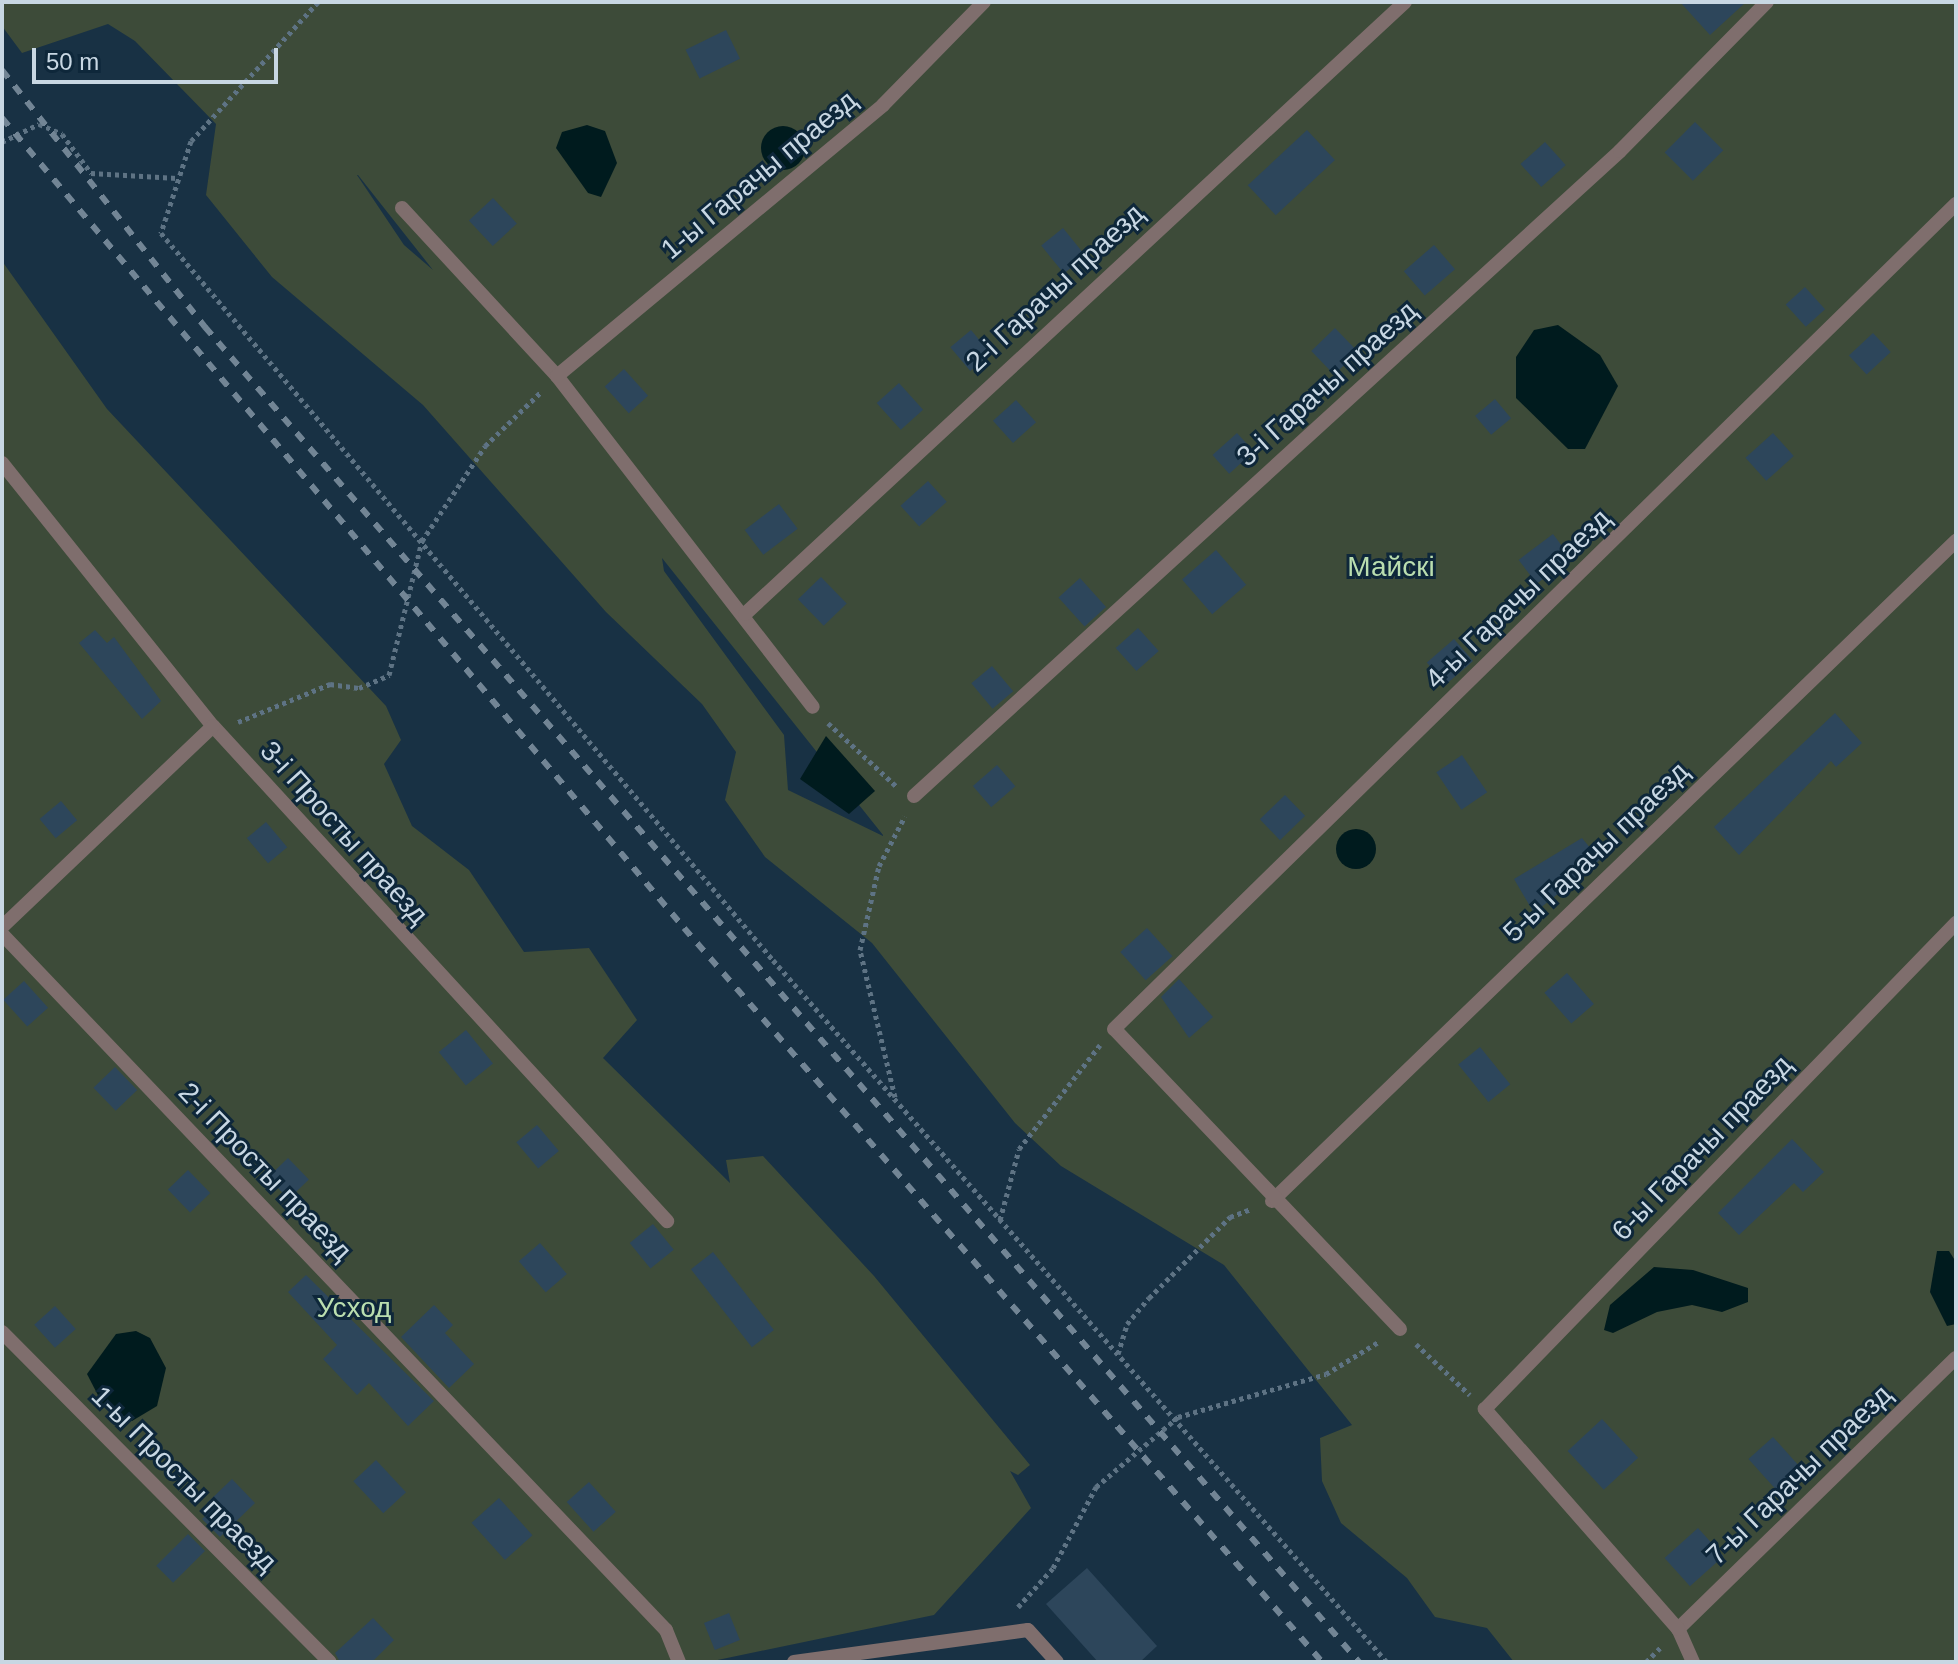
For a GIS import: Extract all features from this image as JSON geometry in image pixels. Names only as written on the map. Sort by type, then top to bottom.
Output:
[{"type":"lane","name":"1-ы Гарачы праезд","points":[[557,376],[883,105],[984,2]]},
{"type":"lane","name":"2-і Гарачы праезд","points":[[745,614],[1405,2]]},
{"type":"lane","name":"3-і Гарачы праезд","points":[[914,796],[1620,151],[1767,2]]},
{"type":"lane","name":"4-ы Гарачы праезд","points":[[1114,1029],[1956,204]]},
{"type":"lane","points":[[402,208],[557,376],[745,614],[813,707]]},
{"type":"lane","name":"3-і Просты праезд","points":[[2,463],[213,726],[667,1221]]},
{"type":"lane","name":"5-ы Гарачы праезд","points":[[1272,1201],[1956,541]]},
{"type":"lane","points":[[2,927],[213,726]]},
{"type":"lane","name":"6-ы Гарачы праезд","points":[[1485,1409],[1956,923]]},
{"type":"lane","name":"2-і Просты праезд","points":[[2,934],[666,1630],[679,1662]]},
{"type":"lane","points":[[1114,1029],[1272,1201],[1400,1329]]},
{"type":"lane","name":"1-ы Просты праезд","points":[[2,1332],[330,1662]]},
{"type":"lane","name":"7-ы Гарачы праезд","points":[[1678,1629],[1956,1358]]},
{"type":"lane","points":[[1485,1409],[1678,1629],[1693,1662]]},
{"type":"lane","points":[[794,1662],[1028,1630],[1057,1662]]},
{"type":"path","points":[[318,2],[191,141],[161,233],[897,1102],[1118,1355],[1178,1417],[1387,1662]]},
{"type":"path","points":[[2,142],[39,124],[62,134],[91,173],[177,178]]},
{"type":"path","points":[[213,726],[248,720],[330,684],[359,688],[389,675],[422,541],[485,446],[557,376]]},
{"type":"path","points":[[813,707],[882,779],[914,796],[879,866],[860,950],[897,1102]]},
{"type":"path","points":[[1000,1220],[1019,1149],[1048,1102],[1114,1029]]},
{"type":"path","points":[[1118,1355],[1127,1324],[1149,1298],[1230,1217],[1272,1201]]},
{"type":"path","points":[[994,1634],[1053,1568],[1096,1487],[1143,1454],[1178,1417],[1326,1374],[1400,1329],[1485,1409]]},
{"type":"green space","name":"Майскі","points":[[2,2],[1956,2],[1956,1662],[1514,1662],[1487,1628],[1435,1617],[1407,1578],[1341,1523],[1322,1481],[1320,1438],[1352,1425],[1224,1265],[1061,1166],[1015,1123],[872,943],[765,857],[725,800],[736,752],[702,704],[606,612],[423,405],[272,277],[206,195],[216,124],[135,41],[108,24],[22,53],[2,26]],"holes":[[[358,175],[433,270],[404,245]],[[662,558],[883,835],[883,836],[788,790],[784,735],[664,571]]]},
{"type":"green space","name":"Усход","points":[[2,261],[107,409],[386,706],[401,740],[384,764],[412,826],[469,870],[524,952],[589,948],[637,1020],[603,1058],[730,1183],[726,1160],[763,1156],[874,1276],[1030,1465],[1018,1475],[1010,1471],[1031,1508],[934,1615],[708,1662],[2,1662]]},
{"type":"shaded area","points":[[587,125],[605,131],[617,163],[601,197],[588,193],[556,148],[562,132]]},
{"type":"shaded area","points":[[783,126],[799,132],[805,148],[799,164],[783,170],[767,164],[761,148],[767,132]]},
{"type":"shaded area","points":[[1558,325],[1600,355],[1618,386],[1585,449],[1568,449],[1516,398],[1516,357],[1534,330]]},
{"type":"shaded area","points":[[826,736],[875,791],[849,814],[800,779]]},
{"type":"shaded area","points":[[1356,829],[1370,835],[1376,849],[1370,863],[1356,869],[1342,863],[1336,849],[1342,835]]},
{"type":"shaded area","points":[[1937,1251],[1949,1251],[1956,1262],[1956,1324],[1947,1326],[1930,1292]]},
{"type":"shaded area","points":[[1654,1267],[1693,1270],[1748,1288],[1748,1302],[1722,1312],[1692,1305],[1657,1312],[1613,1333],[1604,1330],[1610,1305]]},
{"type":"shaded area","points":[[136,1331],[150,1338],[166,1368],[157,1406],[132,1421],[103,1405],[87,1374],[116,1334]]},
{"type":"building","points":[[1680,2],[1746,2],[1710,35]]},
{"type":"building","points":[[726,30],[740,59],[700,78],[686,50]]},
{"type":"building","points":[[1695,122],[1723,150],[1693,181],[1665,152]]},
{"type":"building","points":[[1307,130],[1335,160],[1276,215],[1248,185]]},
{"type":"building","points":[[1545,142],[1566,165],[1541,187],[1520,164]]},
{"type":"building","points":[[493,198],[517,224],[493,246],[469,221]]},
{"type":"building","points":[[1063,228],[1086,256],[1064,274],[1041,246]]},
{"type":"building","points":[[1434,245],[1455,269],[1425,295],[1404,271]]},
{"type":"building","points":[[1805,287],[1825,309],[1806,327],[1786,304]]},
{"type":"building","points":[[1335,328],[1358,352],[1334,375],[1311,351]]},
{"type":"building","points":[[971,330],[991,354],[970,371],[950,347]]},
{"type":"building","points":[[1873,333],[1891,352],[1867,375],[1849,356]]},
{"type":"building","points":[[624,369],[648,396],[629,413],[605,386]]},
{"type":"building","points":[[899,383],[923,410],[901,430],[877,403]]},
{"type":"building","points":[[1495,399],[1511,418],[1491,435],[1475,416]]},
{"type":"building","points":[[1016,400],[1036,422],[1013,443],[993,421]]},
{"type":"building","points":[[1237,433],[1254,452],[1229,474],[1212,455]]},
{"type":"building","points":[[1773,433],[1794,456],[1766,481],[1746,458]]},
{"type":"building","points":[[928,481],[947,502],[919,527],[901,506]]},
{"type":"building","points":[[779,504],[798,529],[763,555],[745,530]]},
{"type":"building","points":[[1553,534],[1571,558],[1537,584],[1519,560]]},
{"type":"building","points":[[1216,550],[1246,585],[1212,614],[1182,580]]},
{"type":"building","points":[[821,577],[847,604],[824,626],[798,599]]},
{"type":"building","points":[[1080,578],[1106,607],[1085,626],[1058,597]]},
{"type":"building","points":[[1138,628],[1159,651],[1136,671],[1116,648]]},
{"type":"building","points":[[95,630],[107,643],[114,637],[161,701],[142,719],[79,643]]},
{"type":"building","points":[[1454,639],[1473,661],[1446,685],[1427,663]]},
{"type":"building","points":[[992,666],[1013,691],[993,709],[971,683]]},
{"type":"building","points":[[1835,713],[1862,743],[1836,767],[1831,761],[1739,855],[1714,827]]},
{"type":"building","points":[[1462,755],[1487,792],[1461,810],[1436,772]]},
{"type":"building","points":[[997,765],[1015,786],[991,807],[973,786]]},
{"type":"building","points":[[1285,795],[1305,816],[1280,840],[1260,819]]},
{"type":"building","points":[[61,801],[77,820],[56,838],[40,819]]},
{"type":"building","points":[[266,822],[287,847],[268,863],[247,838]]},
{"type":"building","points":[[1582,838],[1600,860],[1534,913],[1514,879]]},
{"type":"building","points":[[1147,928],[1172,956],[1146,980],[1120,952]]},
{"type":"building","points":[[1567,973],[1594,1004],[1571,1024],[1544,993]]},
{"type":"building","points":[[1179,979],[1213,1017],[1189,1038],[1161,997]]},
{"type":"building","points":[[24,981],[48,1008],[27,1026],[3,1000]]},
{"type":"building","points":[[466,1030],[493,1063],[466,1085],[439,1052]]},
{"type":"building","points":[[1480,1047],[1510,1084],[1488,1102],[1458,1065]]},
{"type":"building","points":[[115,1067],[137,1090],[116,1111],[93,1088]]},
{"type":"building","points":[[537,1125],[559,1151],[538,1168],[516,1142]]},
{"type":"building","points":[[1792,1139],[1824,1172],[1803,1192],[1794,1183],[1739,1235],[1718,1213]]},
{"type":"building","points":[[288,1158],[309,1180],[289,1199],[268,1177]]},
{"type":"building","points":[[188,1170],[210,1193],[190,1212],[168,1189]]},
{"type":"building","points":[[653,1224],[674,1250],[650,1269],[630,1243]]},
{"type":"building","points":[[540,1243],[567,1274],[546,1292],[519,1261]]},
{"type":"building","points":[[713,1252],[774,1330],[752,1347],[691,1269]]},
{"type":"building","points":[[306,1275],[434,1401],[408,1426],[369,1383],[357,1395],[323,1359],[337,1345],[288,1292]]},
{"type":"building","points":[[434,1305],[453,1325],[445,1333],[474,1364],[449,1388],[401,1337]]},
{"type":"building","points":[[55,1306],[76,1329],[55,1348],[34,1325]]},
{"type":"building","points":[[1602,1419],[1638,1458],[1604,1490],[1568,1451]]},
{"type":"building","points":[[1773,1437],[1801,1468],[1777,1490],[1748,1459]]},
{"type":"building","points":[[376,1460],[406,1492],[383,1513],[353,1481]]},
{"type":"building","points":[[232,1479],[255,1503],[220,1537],[202,1519],[213,1508],[207,1503]]},
{"type":"building","points":[[589,1482],[616,1512],[593,1532],[567,1502]]},
{"type":"building","points":[[499,1498],[532,1535],[505,1560],[472,1523]]},
{"type":"building","points":[[1698,1528],[1723,1556],[1690,1586],[1665,1558]]},
{"type":"building","points":[[188,1534],[205,1551],[173,1583],[156,1566]]},
{"type":"building","points":[[1087,1568],[1157,1646],[1140,1662],[1098,1662],[1046,1604]]},
{"type":"building","points":[[729,1613],[740,1640],[715,1650],[704,1623]]},
{"type":"building","points":[[373,1618],[394,1640],[372,1662],[340,1662],[335,1653]]},
{"type":"railway","points":[[2,70],[205,327],[1359,1662]]},
{"type":"railway","points":[[2,118],[684,928],[1322,1662]]}]
